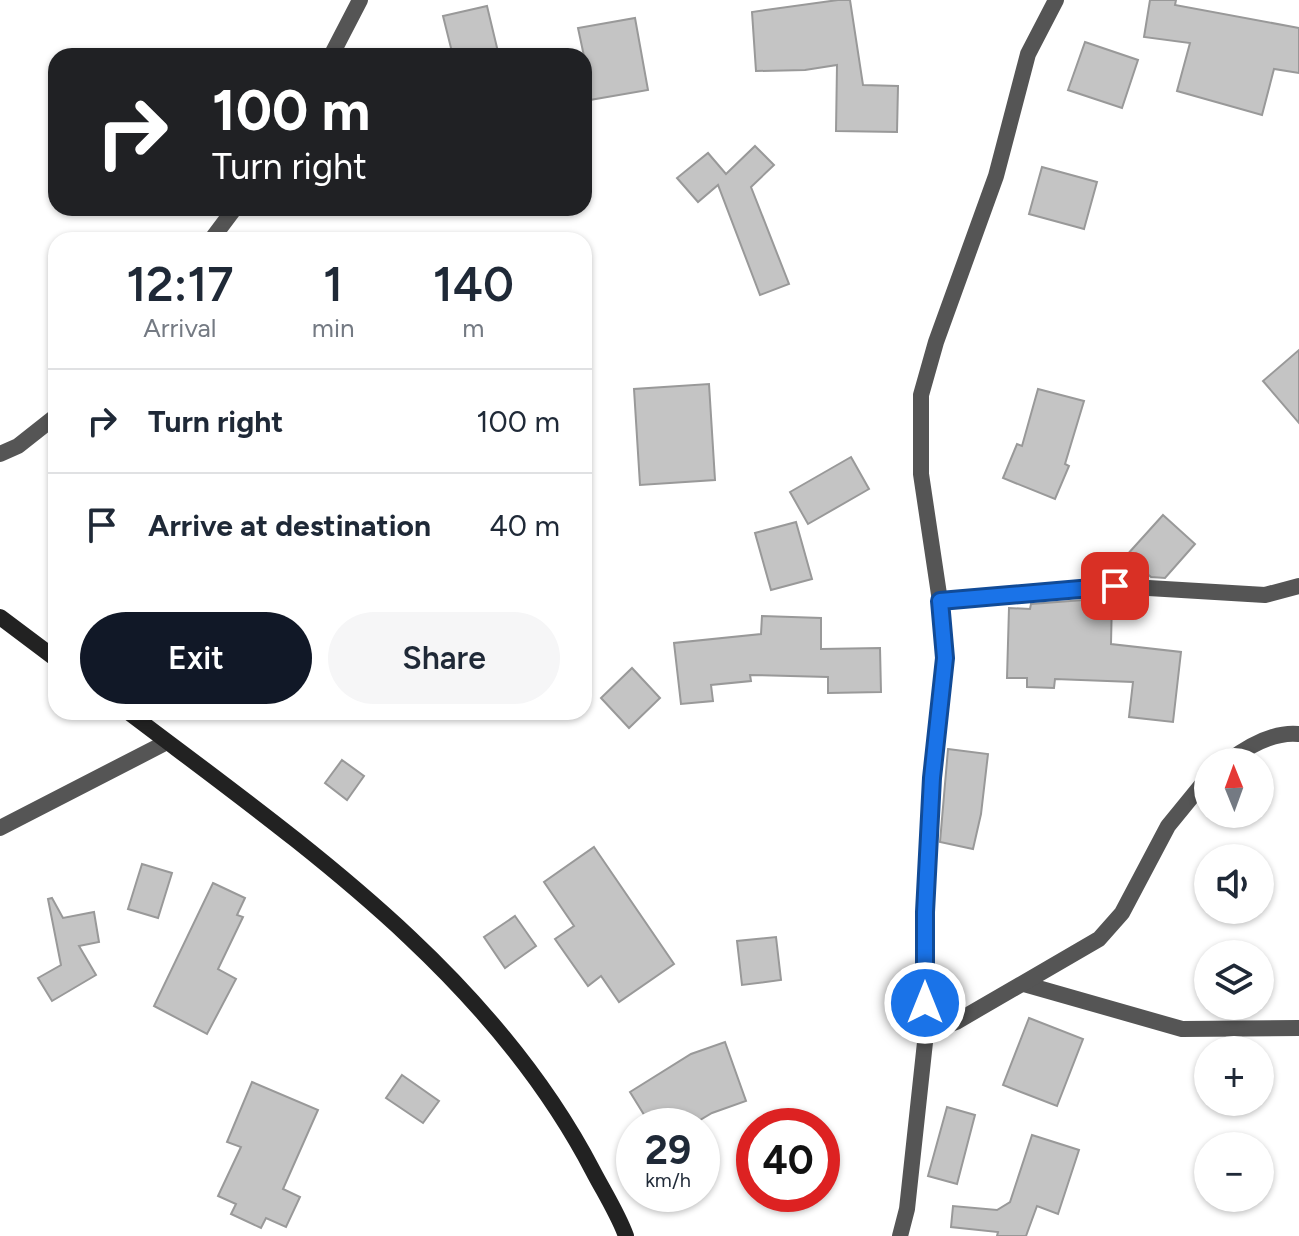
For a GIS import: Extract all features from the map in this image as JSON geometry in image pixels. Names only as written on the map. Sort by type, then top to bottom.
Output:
[{"type":"main road","points":[[0,617],[48,653]]},
{"type":"main road","points":[[138,720],[290,834],[455,981],[523,1060],[568,1124],[626,1236]]},
{"type":"street","points":[[335,48],[360,0]]},
{"type":"street","points":[[900,1236],[907,1209],[926,1033],[925,912],[932,778],[945,658],[940,601],[921,474],[921,395],[936,342],[996,176],[1028,54],[1056,0]]},
{"type":"street","points":[[0,454],[18,446],[48,422]]},
{"type":"street","points":[[940,601],[1115,586],[1265,595],[1299,586]]},
{"type":"street","points":[[1245,748],[1288,733],[1299,734]]},
{"type":"street","points":[[0,828],[167,742]]},
{"type":"street","points":[[926,1033],[956,1022],[1099,939],[1122,913],[1168,826],[1194,794]]},
{"type":"street","points":[[1024,984],[1182,1029],[1299,1028]]},
{"type":"building","points":[[850,0],[863,85],[898,86],[897,132],[836,131],[837,65],[805,70],[756,71],[752,12]]},
{"type":"building","points":[[1150,0],[1176,0],[1175,5],[1299,28],[1299,73],[1274,69],[1262,115],[1177,91],[1190,43],[1144,37]]},
{"type":"building","points":[[487,6],[497,48],[451,48],[443,16]]},
{"type":"building","points":[[635,18],[648,90],[592,100],[592,48],[582,48],[578,28]]},
{"type":"building","points":[[1085,42],[1138,60],[1122,108],[1068,90]]},
{"type":"building","points":[[755,146],[774,165],[751,187],[789,284],[760,295],[718,185],[698,202],[677,178],[708,153],[726,174]]},
{"type":"building","points":[[1042,167],[1097,182],[1084,229],[1029,214]]},
{"type":"building","points":[[1299,350],[1299,423],[1263,381]]},
{"type":"building","points":[[709,384],[715,480],[640,485],[634,389]]},
{"type":"building","points":[[1038,389],[1084,401],[1065,464],[1069,466],[1055,499],[1003,478],[1017,444],[1022,446]]},
{"type":"building","points":[[851,457],[869,489],[808,524],[790,492]]},
{"type":"building","points":[[1163,515],[1195,544],[1165,578],[1151,577],[1126,556]]},
{"type":"building","points":[[796,522],[812,579],[771,590],[755,533]]},
{"type":"building","points":[[1112,599],[1111,644],[1181,652],[1173,722],[1129,717],[1133,682],[1055,679],[1054,688],[1027,687],[1027,678],[1007,678],[1009,608],[1030,609],[1031,604]]},
{"type":"building","points":[[762,616],[821,618],[821,649],[880,648],[881,692],[828,693],[828,677],[750,675],[751,681],[711,685],[713,701],[681,704],[674,643],[761,634]]},
{"type":"building","points":[[632,668],[660,698],[629,728],[601,698]]},
{"type":"building","points":[[948,749],[988,754],[981,814],[973,849],[940,842]]},
{"type":"building","points":[[342,760],[364,776],[347,800],[325,783]]},
{"type":"building","points":[[594,847],[674,964],[619,1002],[601,976],[588,986],[555,939],[574,926],[544,882]]},
{"type":"building","points":[[142,864],[172,873],[158,918],[128,909]]},
{"type":"building","points":[[213,883],[245,898],[237,915],[243,917],[218,969],[236,979],[207,1034],[154,1006]]},
{"type":"building","points":[[52,898],[63,918],[94,912],[99,942],[79,946],[96,975],[52,1001],[38,978],[61,965],[48,899]]},
{"type":"building","points":[[515,916],[536,946],[505,968],[484,937]]},
{"type":"building","points":[[776,937],[781,980],[742,985],[737,941]]},
{"type":"building","points":[[1029,1018],[1083,1039],[1057,1106],[1003,1085]]},
{"type":"building","points":[[725,1042],[746,1101],[720,1110],[640,1108],[630,1092],[691,1054]]},
{"type":"building","points":[[402,1075],[439,1101],[423,1123],[386,1098]]},
{"type":"building","points":[[252,1082],[318,1110],[283,1189],[300,1197],[286,1227],[266,1218],[261,1228],[231,1214],[236,1204],[218,1196],[241,1147],[227,1142]]},
{"type":"building","points":[[947,1107],[975,1115],[957,1184],[928,1176]]},
{"type":"building","points":[[1032,1135],[1079,1150],[1058,1214],[1037,1206],[1026,1236],[997,1236],[998,1232],[951,1227],[953,1206],[997,1210],[1010,1202]]},
{"type":"route","points":[[925,1003],[925,912],[932,778],[945,658],[940,601],[1115,586]]}]
